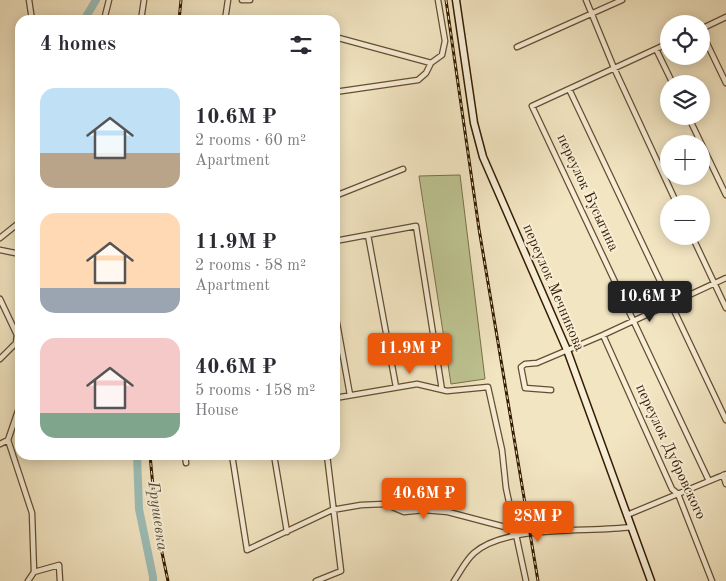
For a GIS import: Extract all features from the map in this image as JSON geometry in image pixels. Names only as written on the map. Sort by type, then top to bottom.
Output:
[{"type":"street","points":[[29,0],[31,15]]},
{"type":"street","points":[[105,15],[109,0]]},
{"type":"street","points":[[142,15],[144,0]]},
{"type":"street","points":[[225,15],[228,0]]},
{"type":"street","points":[[242,0],[250,0]]},
{"type":"street","points":[[340,91],[418,80],[426,73],[431,63],[442,55],[445,41],[438,0]]},
{"type":"street","name":"переулок Мечникова","points":[[456,0],[479,146],[566,350],[651,581]]},
{"type":"street","points":[[586,0],[614,68],[673,195]]},
{"type":"street","points":[[517,47],[622,0]]},
{"type":"street","points":[[710,26],[726,18]]},
{"type":"street","points":[[340,37],[431,63]]},
{"type":"street","points":[[660,47],[569,89],[726,420]]},
{"type":"street","points":[[656,49],[669,75]]},
{"type":"street","points":[[710,49],[726,83]]},
{"type":"street","name":"переулок Бусыгина","points":[[569,89],[532,106],[709,481]]},
{"type":"street","points":[[692,125],[726,195]]},
{"type":"street","points":[[340,194],[403,169]]},
{"type":"street","points":[[0,238],[15,226]]},
{"type":"street","points":[[340,239],[416,226],[442,390]]},
{"type":"street","points":[[368,235],[396,387]]},
{"type":"street","points":[[696,245],[726,308]]},
{"type":"street","points":[[0,250],[15,253]]},
{"type":"street","points":[[551,390],[525,388],[521,368],[525,364],[537,363],[603,335],[726,278]]},
{"type":"street","points":[[0,298],[15,331]]},
{"type":"street","name":"переулок Дубровского","points":[[603,335],[672,489],[678,494],[712,581]]},
{"type":"street","points":[[340,340],[350,395]]},
{"type":"street","points":[[0,359],[15,346]]},
{"type":"street","points":[[340,397],[417,384],[442,390],[488,387],[502,450],[506,488],[526,581]]},
{"type":"street","points":[[15,420],[8,440],[32,513],[34,572],[28,581]]},
{"type":"street","points":[[0,444],[8,440]]},
{"type":"street","points":[[186,460],[186,464]]},
{"type":"street","points":[[233,460],[247,550],[332,510],[361,505],[385,504],[404,512],[424,510],[448,512],[505,527],[517,536]]},
{"type":"street","points":[[275,460],[287,532]]},
{"type":"street","points":[[316,581],[341,571],[332,510],[327,460]]},
{"type":"street","points":[[627,515],[724,475],[726,484]]},
{"type":"street","points":[[454,581],[473,554],[492,541],[517,536],[631,527]]},
{"type":"street","points":[[34,572],[59,565],[60,581]]},
{"type":"green space","points":[[460,175],[485,379],[451,384],[419,176]]},
{"type":"waterway","name":"Грушевка","points":[[87,15],[96,0]]},
{"type":"waterway","name":"Грушевка","points":[[137,460],[139,509],[153,581]]},
{"type":"railway","points":[[180,15],[181,0]]},
{"type":"railway","points":[[446,0],[479,229],[538,581]]},
{"type":"railway","points":[[150,460],[157,529],[168,581]]}]
